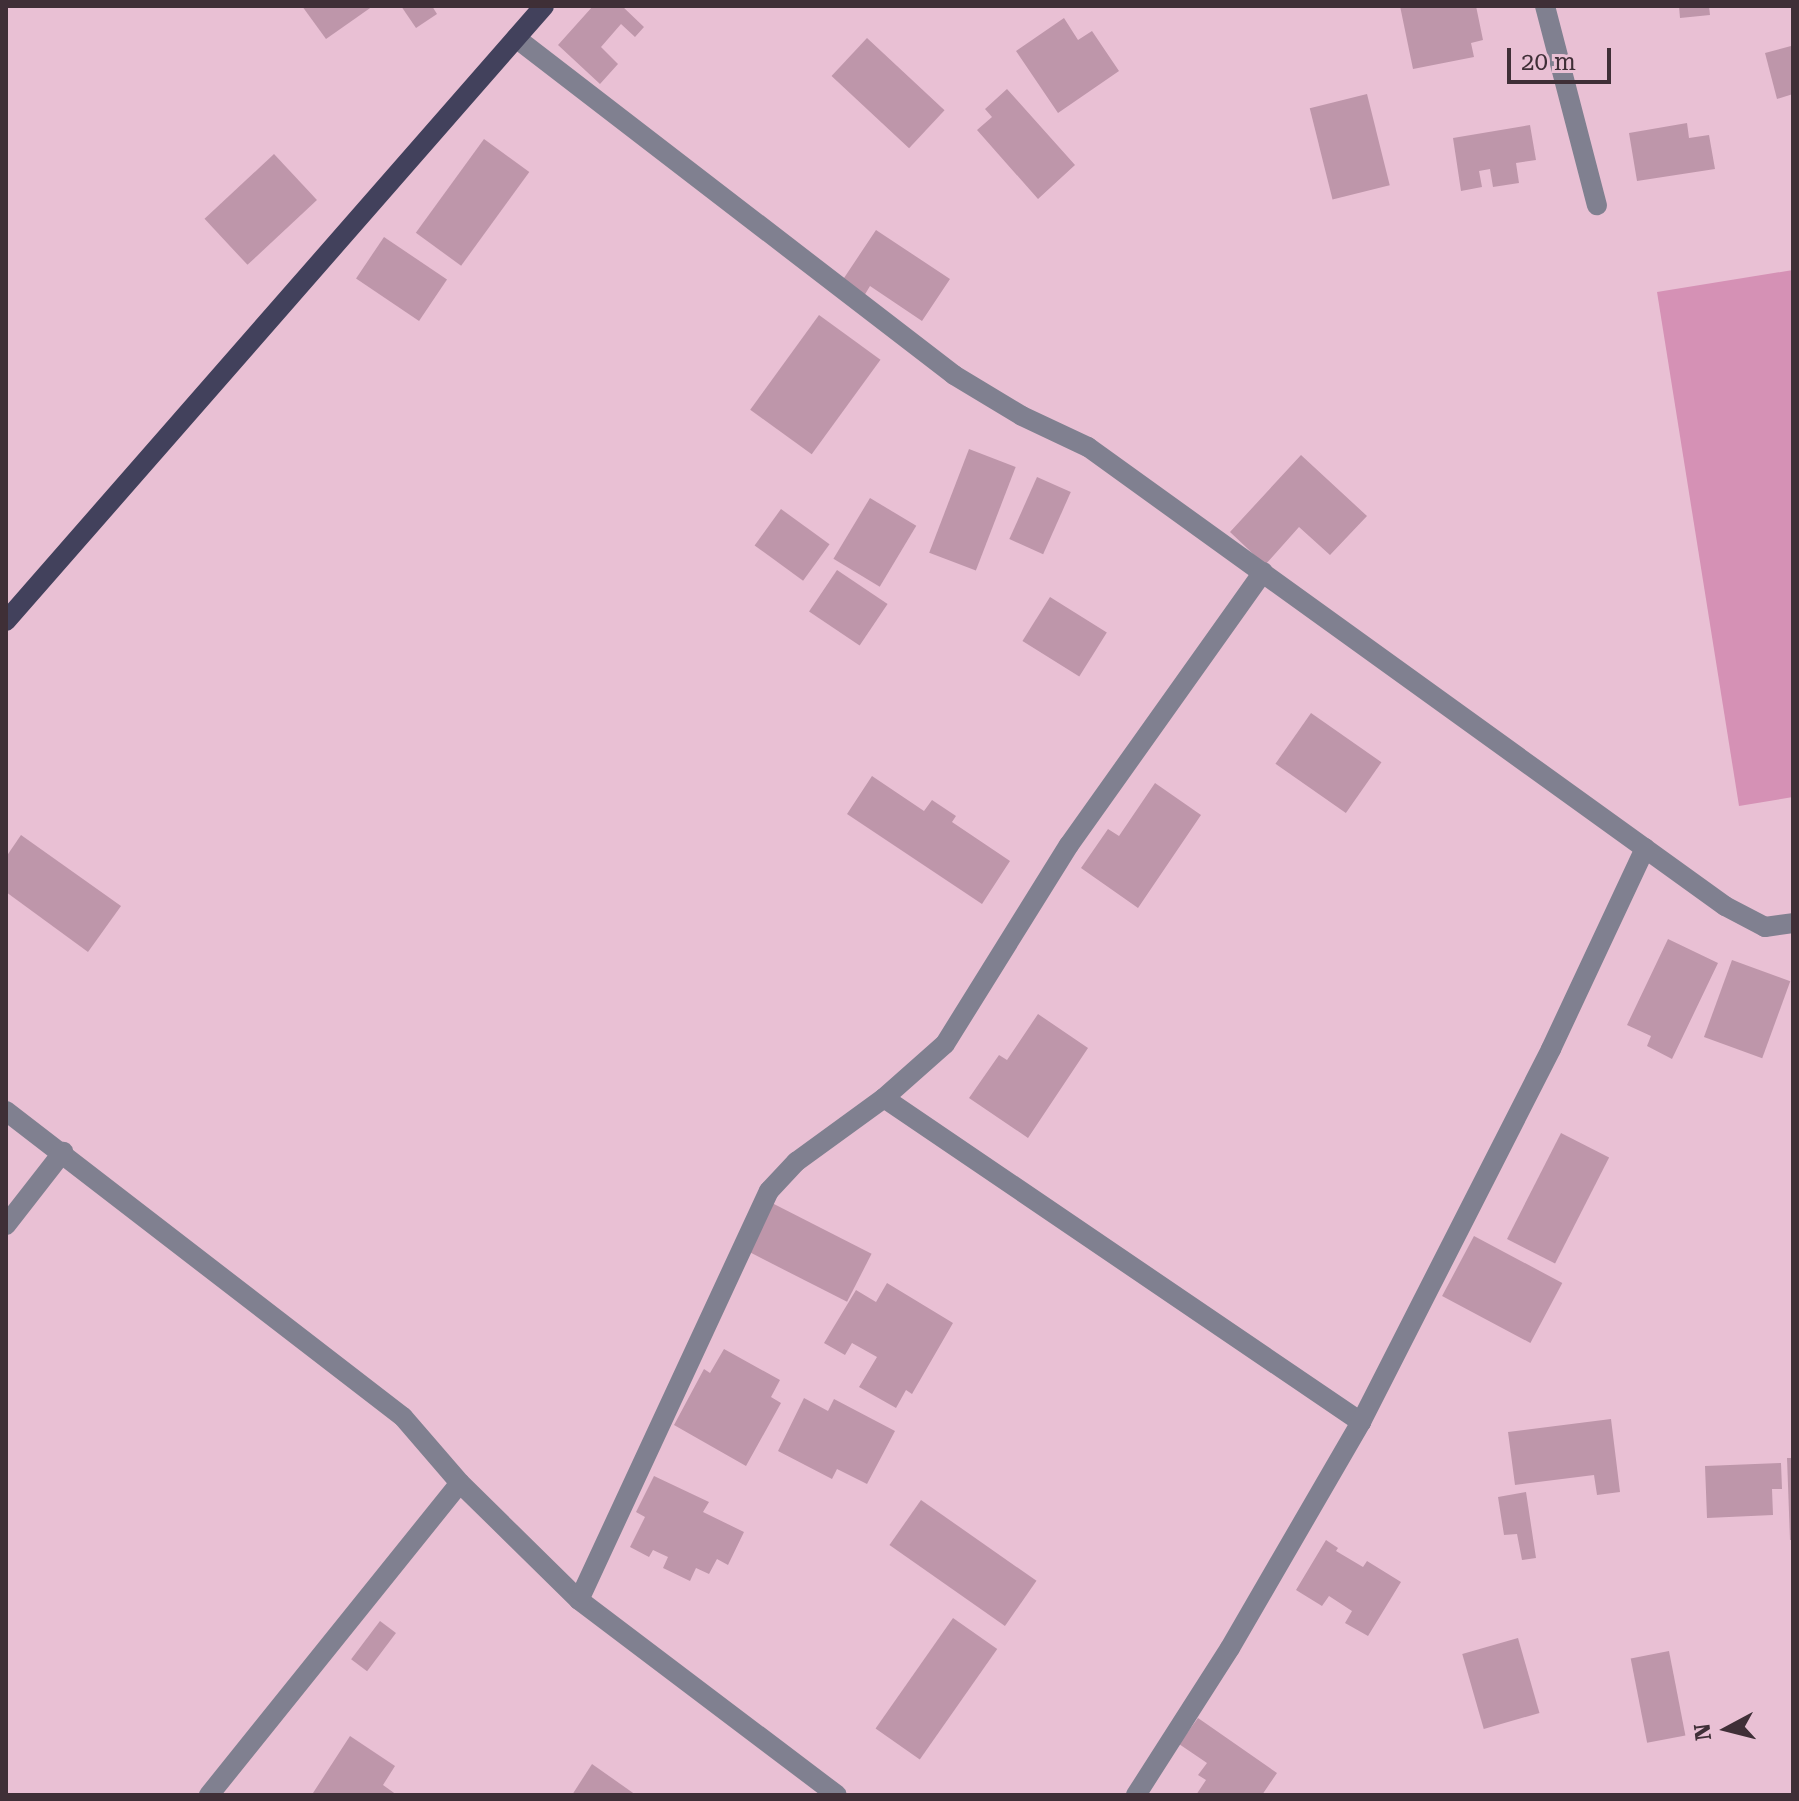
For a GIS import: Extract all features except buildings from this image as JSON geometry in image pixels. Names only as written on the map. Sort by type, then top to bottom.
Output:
[{"type":"main road","points":[[6,621],[544,6]]},
{"type":"street","points":[[1545,6],[1597,205]]},
{"type":"street","points":[[516,38],[954,375],[1022,416],[1088,447],[1725,906],[1765,927],[1793,923]]},
{"type":"street","points":[[579,1600],[769,1191],[796,1162],[884,1098],[945,1044],[1069,845],[1263,572]]},
{"type":"street","points":[[1136,1795],[1230,1648],[1361,1422],[1551,1049],[1645,848]]},
{"type":"street","points":[[884,1098],[1361,1422]]},
{"type":"street","points":[[6,1111],[403,1417],[460,1483],[579,1600],[837,1795]]},
{"type":"street","points":[[6,1225],[63,1152]]},
{"type":"street","points":[[209,1795],[460,1483]]},
{"type":"shaded area","points":[[1793,270],[1793,797],[1739,806],[1657,292]]}]
